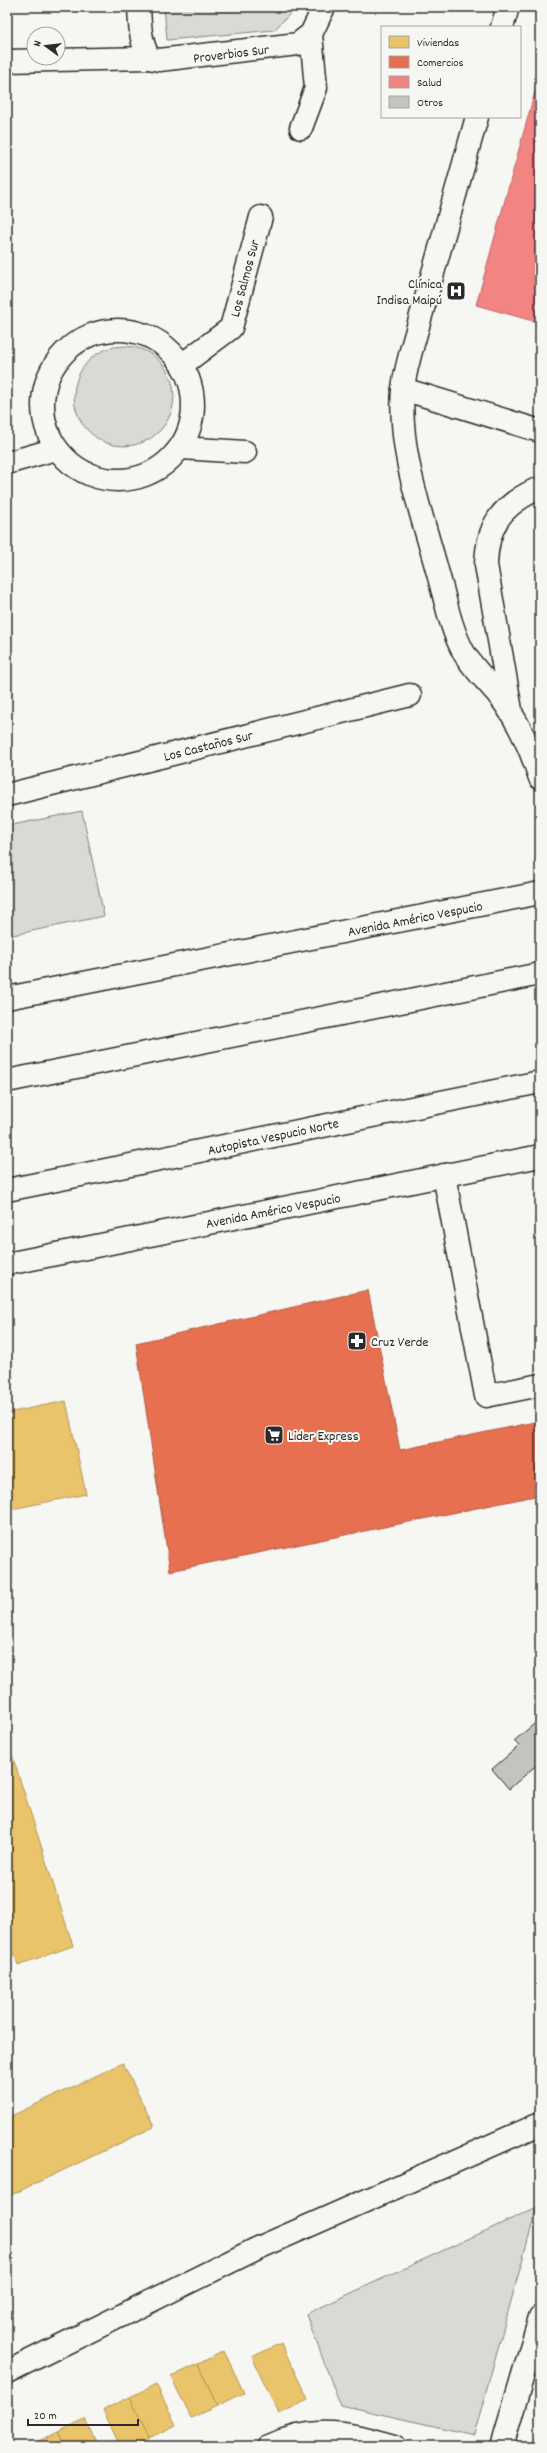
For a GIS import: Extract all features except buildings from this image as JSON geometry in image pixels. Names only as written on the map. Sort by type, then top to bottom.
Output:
[{"type":"main road","points":[[139,7],[141,38],[149,58]]},
{"type":"main road","points":[[301,128],[316,88],[311,34],[324,7]]},
{"type":"main road","points":[[502,26],[508,7]]},
{"type":"main road","name":"Proverbios Sur","points":[[7,61],[149,58],[174,60],[298,44],[311,34]]},
{"type":"main road","points":[[477,118],[411,351],[403,389],[406,452],[455,631],[464,652],[479,674],[496,692],[512,714],[537,770]]},
{"type":"main road","name":"Los Salmos Sur","points":[[183,364],[231,328],[261,217]]},
{"type":"main road","points":[[104,330],[134,330],[162,342],[183,364],[191,384],[194,406],[190,428],[181,448],[164,466],[143,477],[119,481],[95,477],[79,469],[56,449],[44,421],[44,391],[55,363],[76,341],[104,330]]},
{"type":"main road","points":[[403,389],[540,431]]},
{"type":"main road","points":[[181,448],[245,452]]},
{"type":"main road","points":[[7,463],[56,449]]},
{"type":"main road","points":[[512,714],[486,564],[486,546],[492,528],[503,511],[518,498],[535,490]]},
{"type":"main road","name":"Los Castaños Sur","points":[[7,795],[410,695]]},
{"type":"main road","points":[[537,770],[540,738]]},
{"type":"main road","name":"Avenida Américo Vespucio","points":[[7,998],[540,893]]},
{"type":"main road","points":[[7,1081],[540,974]]},
{"type":"main road","name":"Autopista Vespucio Norte","points":[[7,1190],[540,1082]]},
{"type":"main road","name":"Avenida Américo Vespucio","points":[[7,1264],[540,1156]]},
{"type":"main road","points":[[444,1175],[486,1396],[540,1385]]},
{"type":"main road","points":[[7,2372],[256,2249],[540,2124]]},
{"type":"main road","points":[[502,2446],[540,2317]]},
{"type":"main road","points":[[269,2446],[311,2432],[342,2433],[395,2446]]},
{"type":"shaded area","points":[[164,7],[297,7],[274,30],[167,40]]},
{"type":"shaded area","points":[[124,346],[143,350],[159,361],[170,377],[174,396],[170,415],[159,431],[143,442],[124,446],[105,442],[89,431],[78,415],[74,396],[78,377],[89,361],[105,350]]},
{"type":"shaded area","points":[[82,811],[104,916],[8,936],[7,826]]},
{"type":"shaded area","points":[[537,2207],[474,2435],[340,2405],[306,2314]]},
{"type":"place","name":"Clínica Indisa Maipú","points":[[456,291]]},
{"type":"place","name":"Cruz Verde","points":[[357,1341]]},
{"type":"place","name":"Lider Express","points":[[274,1435]]}]
